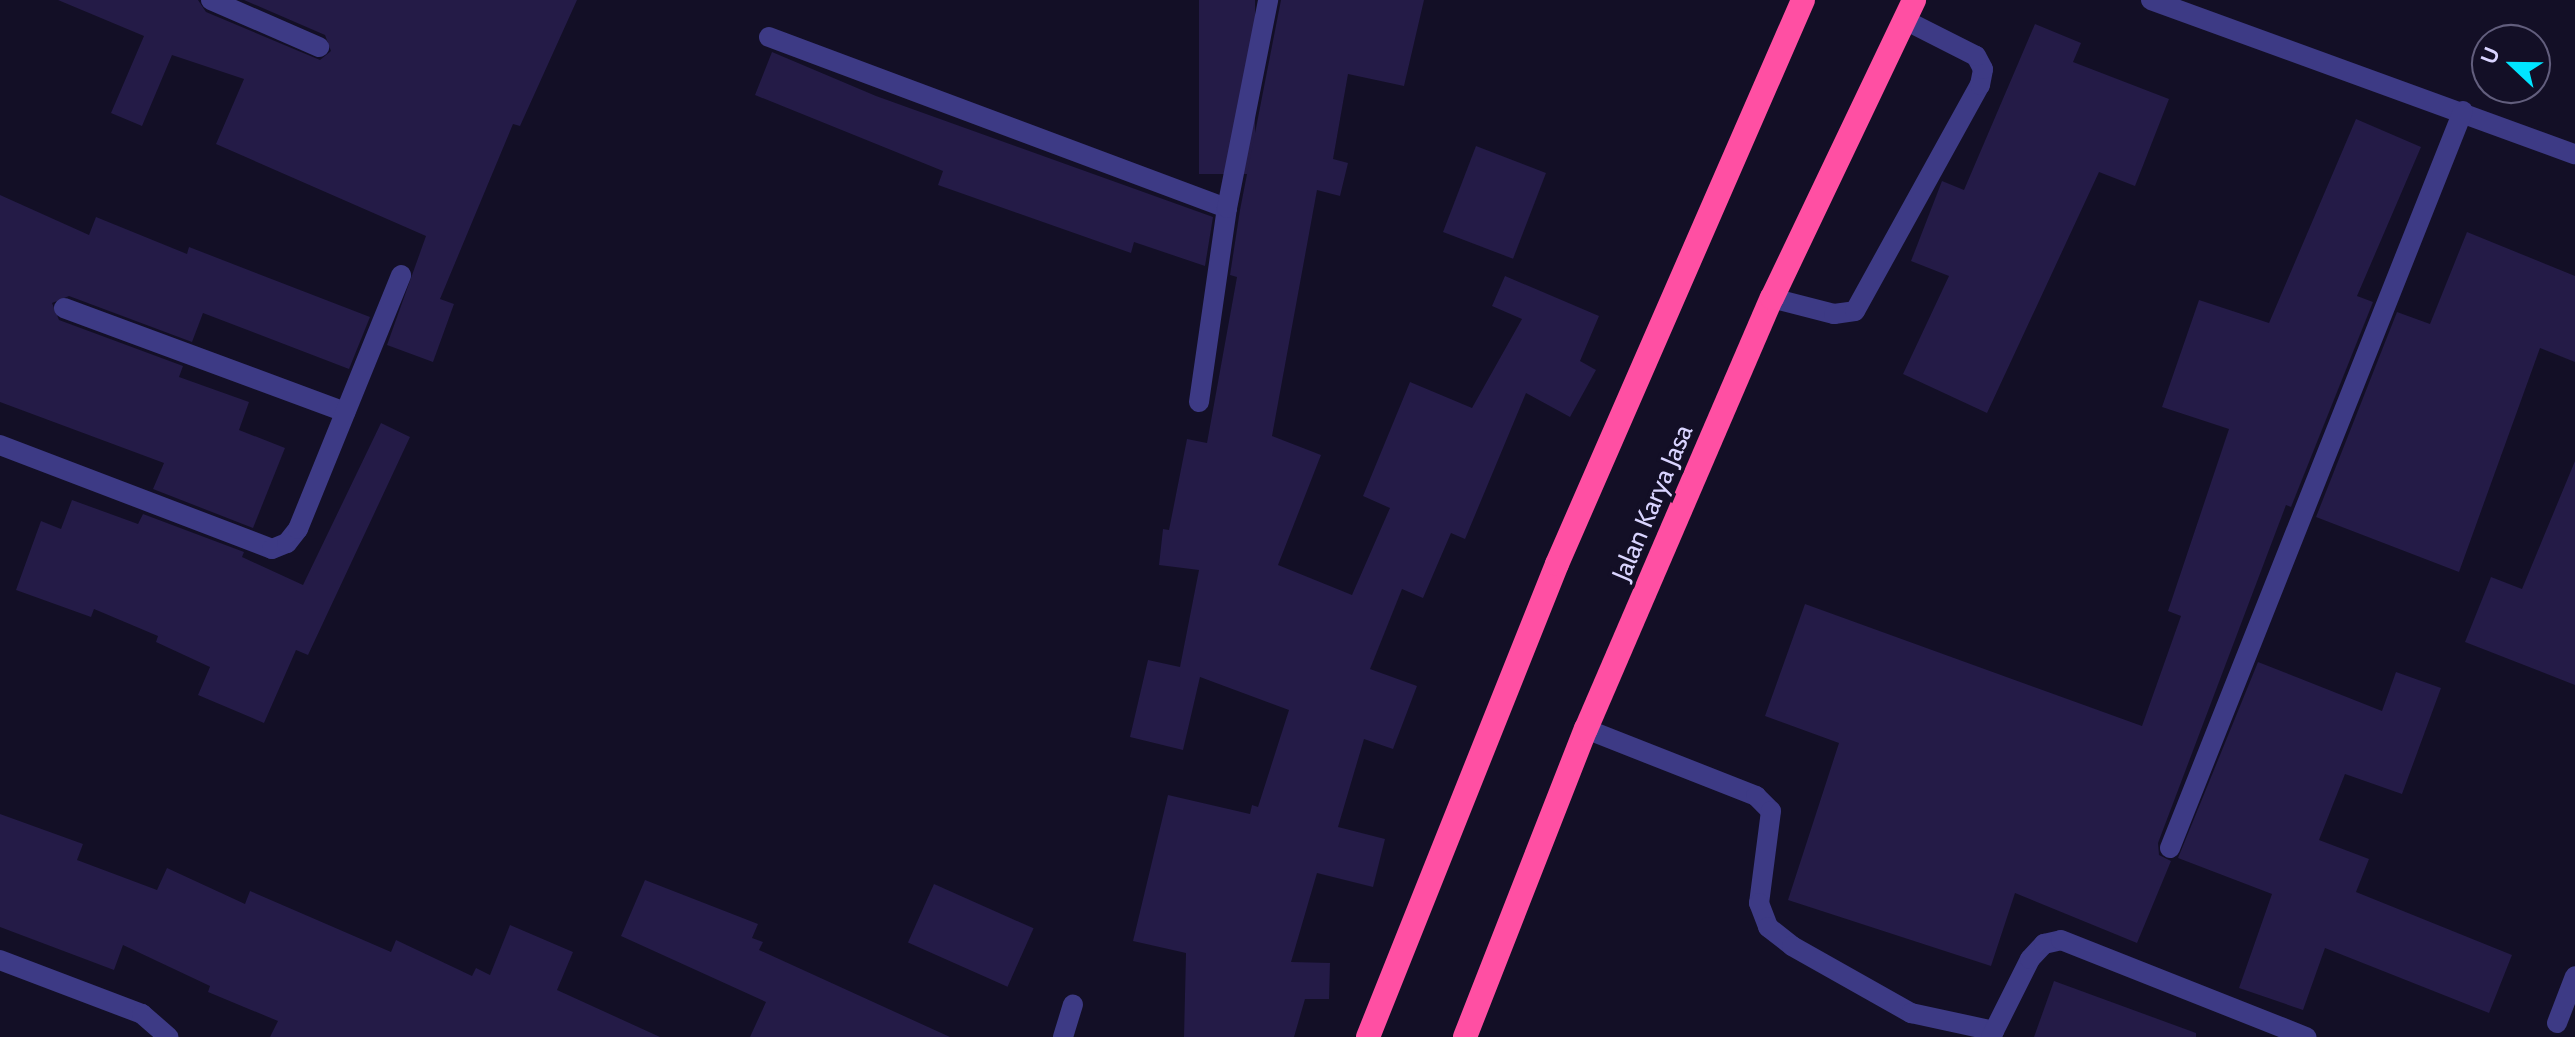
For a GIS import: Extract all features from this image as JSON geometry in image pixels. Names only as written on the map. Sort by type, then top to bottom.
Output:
[{"type":"highway","points":[[1368,1037],[1557,564],[1803,0]]},
{"type":"highway","name":"Jalan Karya Jasa","points":[[1465,1037],[1586,729],[1772,298],[1909,10]]},
{"type":"street","points":[[211,0],[319,47]]},
{"type":"street","points":[[1199,402],[1227,208],[1268,0]]},
{"type":"street","points":[[2151,0],[2575,154]]},
{"type":"street","points":[[1772,298],[1834,314],[1855,311],[1980,85],[1983,69],[1976,56],[1909,10]]},
{"type":"street","points":[[769,37],[1227,208]]},
{"type":"street","points":[[2170,848],[2463,111]]},
{"type":"street","points":[[0,445],[272,549],[287,543],[298,529],[401,275]]},
{"type":"street","points":[[64,308],[345,412]]},
{"type":"street","points":[[1586,729],[1756,796],[1771,811],[1759,903],[1768,927],[1792,946],[1911,1013],[1993,1034],[2030,959],[2044,944],[2061,940],[2306,1037]]},
{"type":"street","points":[[0,960],[142,1014],[168,1037]]},
{"type":"street","points":[[2557,1023],[2575,976]]},
{"type":"street","points":[[1063,1037],[1073,1004]]},
{"type":"building","points":[[58,0],[198,0],[206,12],[320,60],[331,51],[325,35],[244,0],[577,0],[520,126],[513,124],[440,299],[454,304],[433,362],[387,345],[426,236],[216,144],[244,79],[172,55],[142,126],[111,113],[144,36]]},
{"type":"building","points":[[1199,0],[1255,0],[1255,174],[1199,174]]},
{"type":"building","points":[[1281,0],[1424,0],[1404,86],[1348,74],[1333,159],[1348,163],[1340,196],[1317,190],[1272,436],[1321,455],[1278,565],[1352,595],[1390,508],[1363,496],[1410,382],[1472,408],[1522,319],[1492,306],[1505,276],[1599,316],[1580,361],[1596,370],[1570,417],[1526,393],[1465,539],[1451,533],[1423,598],[1402,589],[1370,669],[1417,686],[1393,749],[1364,739],[1338,827],[1385,839],[1373,887],[1317,873],[1291,962],[1330,963],[1329,999],[1305,999],[1294,1037],[1184,1037],[1186,953],[1133,941],[1168,795],[1250,814],[1252,805],[1258,807],[1289,710],[1200,677],[1183,750],[1130,737],[1148,660],[1180,667],[1199,570],[1159,565],[1163,529],[1169,530],[1187,439],[1207,443],[1237,277],[1230,275],[1240,210]]},
{"type":"building","points":[[2035,24],[2081,43],[2073,62],[2169,99],[2135,186],[2099,172],[1987,413],[1903,374],[1949,276],[1911,261],[1942,181],[1964,190]]},
{"type":"building","points":[[772,52],[876,96],[1213,217],[1205,266],[1134,242],[1131,253],[938,185],[943,171],[755,95]]},
{"type":"building","points":[[2356,119],[2421,147],[2357,296],[2373,302],[2291,507],[2286,505],[2158,843],[2159,855],[2171,861],[2137,943],[2015,893],[1991,966],[1788,900],[1839,743],[1765,716],[1805,604],[2142,726],[2181,616],[2168,611],[2229,429],[2162,407],[2199,300],[2269,323]]},
{"type":"building","points":[[1476,146],[1546,173],[1513,259],[1443,232]]},
{"type":"building","points":[[0,195],[89,235],[96,217],[187,254],[189,247],[370,317],[349,369],[203,313],[192,342],[69,296],[52,303],[59,320],[183,366],[179,377],[249,402],[239,430],[285,448],[253,528],[153,489],[164,463],[0,402]]},
{"type":"building","points":[[2467,232],[2575,276],[2575,362],[2540,348],[2459,572],[2316,517],[2397,312],[2430,324]]},
{"type":"building","points":[[381,423],[410,437],[308,655],[296,650],[264,723],[198,695],[210,667],[156,642],[158,636],[94,609],[91,617],[16,590],[41,521],[61,529],[72,500],[138,524],[143,514],[244,552],[242,557],[303,585]]},
{"type":"building","points":[[2575,461],[2575,685],[2465,642],[2491,577],[2522,589]]},
{"type":"building","points":[[2258,662],[2382,711],[2396,672],[2441,688],[2402,794],[2345,774],[2319,840],[2369,859],[2356,892],[2512,955],[2489,1013],[2325,948],[2303,1010],[2239,988],[2272,894],[2178,858]]},
{"type":"building","points":[[0,814],[83,844],[77,860],[157,890],[167,868],[245,904],[250,891],[391,952],[396,940],[472,976],[476,968],[490,975],[510,925],[573,952],[557,990],[660,1037],[270,1037],[278,1021],[208,992],[210,986],[123,945],[114,970],[0,927]]},
{"type":"building","points":[[645,880],[758,924],[752,938],[763,942],[759,950],[950,1037],[750,1037],[766,1002],[621,936]]},
{"type":"building","points":[[934,884],[1034,928],[1008,987],[908,942]]},
{"type":"building","points":[[2054,981],[2196,1033],[2196,1037],[2034,1037]]}]
